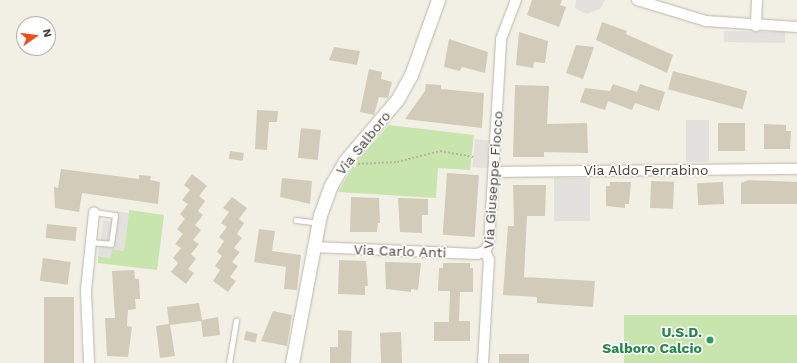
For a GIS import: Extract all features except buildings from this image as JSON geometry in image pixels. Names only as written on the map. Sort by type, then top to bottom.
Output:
[{"type":"street","name":"Via Salboro","points":[[292,363],[319,223],[337,173],[385,115],[411,75],[438,0]]},
{"type":"street","name":"Via Giuseppe Fiocco","points":[[483,363],[489,260],[485,251],[489,244],[501,39],[516,0]]},
{"type":"street","points":[[637,0],[706,21],[756,26],[797,27]]},
{"type":"street","points":[[756,26],[757,0]]},
{"type":"street","name":"Via Aldo Ferrabino","points":[[494,172],[797,169]]},
{"type":"street","points":[[89,363],[86,290],[94,212]]},
{"type":"street","name":"Via Carlo Anti","points":[[314,247],[477,254],[485,251]]},
{"type":"lane","points":[[90,242],[111,244],[115,215],[94,212]]},
{"type":"lane","points":[[296,220],[319,223]]},
{"type":"lane","points":[[229,363],[236,321]]},
{"type":"path","points":[[358,164],[397,162],[440,151],[473,157]]},
{"type":"green space","points":[[389,125],[474,135],[470,170],[438,168],[436,198],[338,192],[353,166],[355,168],[358,160]]},
{"type":"green space","points":[[129,210],[164,215],[157,270],[98,263],[98,256],[110,258],[112,249],[124,251]]},
{"type":"green space","name":"U.S.D. Salboro Calcio","points":[[624,315],[797,315],[797,363],[624,363]]},
{"type":"shaded area","points":[[576,0],[605,0],[600,9],[586,14],[575,8]]},
{"type":"shaded area","points":[[724,31],[785,32],[785,43],[724,42]]},
{"type":"shaded area","points":[[686,120],[709,120],[709,162],[686,162]]},
{"type":"shaded area","points":[[475,139],[496,141],[493,169],[473,167]]},
{"type":"shaded area","points":[[554,178],[590,178],[590,221],[554,221]]},
{"type":"shaded area","points":[[116,211],[129,213],[124,251],[112,249],[111,258],[98,256],[103,220],[114,222]]},
{"type":"place","name":"U.S.D. Salboro Calcio","points":[[710,340]]}]
